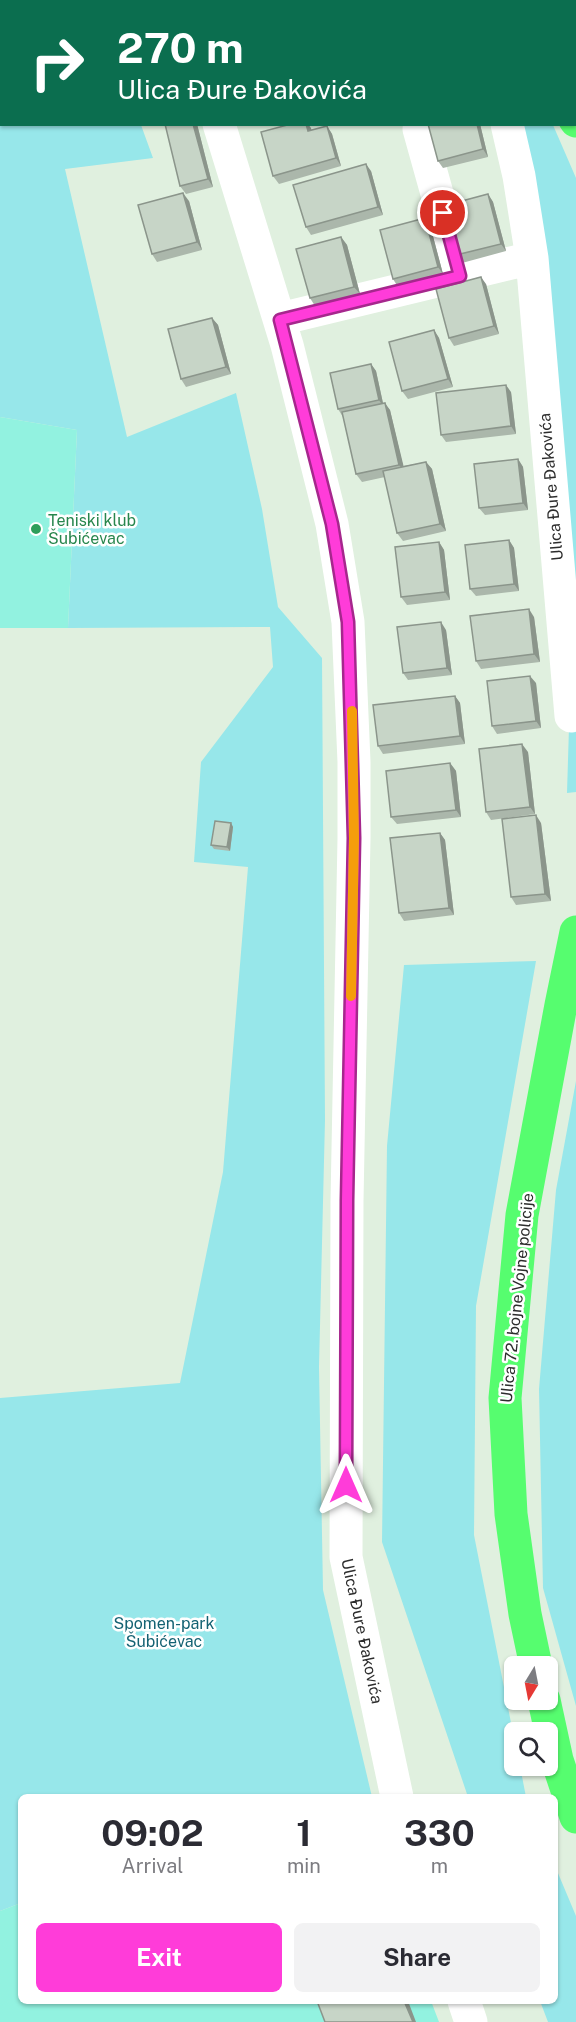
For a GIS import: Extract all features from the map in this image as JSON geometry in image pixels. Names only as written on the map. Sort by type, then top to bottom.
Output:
[{"type":"main road","name":"Ulica 72. bojne Vojne policije","points":[[534,1656],[525,1614],[511,1514],[505,1398],[522,1215],[576,932]]},
{"type":"main road","points":[[546,1710],[557,1760],[576,1817]]},
{"type":"street","name":"Ulica Đure Đakovića","points":[[220,126],[280,320],[332,524],[348,622],[354,838],[347,1201],[346,1557],[396,1794]]},
{"type":"street","name":"Ulica Đure Đakovića","points":[[507,126],[519,176],[532,258],[571,716]]},
{"type":"street","points":[[419,129],[460,276]]},
{"type":"street","points":[[280,320],[532,258]]},
{"type":"street","points":[[465,2004],[471,2022]]},
{"type":"green space","name":"Spomen-park Šubićevac","points":[[0,126],[141,126],[153,158],[65,169],[127,437],[236,393],[262,509],[278,607],[322,658],[325,1120],[319,1367],[323,1590],[371,1794],[18,1794],[18,1904],[0,1911],[0,1398],[180,1383],[223,1172],[248,867],[194,862],[201,762],[273,667],[270,627],[68,628],[77,430],[0,417]]},
{"type":"green space","points":[[516,126],[553,126],[576,178],[576,792],[567,793],[571,661]]},
{"type":"green space","points":[[536,961],[476,1306],[474,1535],[504,1687],[504,1710],[508,1710],[511,1722],[504,1722],[504,1776],[522,1776],[525,1794],[467,1794],[382,1542],[387,1146],[404,965]]},
{"type":"green space","points":[[576,1081],[576,1706],[543,1588],[539,1389],[556,1190]]},
{"type":"green space","points":[[558,1873],[576,1916],[576,2022],[548,2022],[541,2004],[558,2004]]},
{"type":"shaded area","name":"Teniski klub Šubićevac","points":[[0,417],[77,430],[68,628],[0,628]]},
{"type":"shaded area","points":[[18,1904],[18,2004],[432,2004],[439,2022],[0,2022],[0,1911]]},
{"type":"building","points":[[165,126],[194,126],[208,179],[180,186]]},
{"type":"building","points":[[284,126],[307,126],[308,131],[327,126],[336,158],[273,176],[261,132]]},
{"type":"building","points":[[429,126],[477,126],[483,149],[438,161]]},
{"type":"building","points":[[366,164],[378,207],[306,227],[293,185]]},
{"type":"building","points":[[183,193],[197,242],[152,254],[138,205]]},
{"type":"building","points":[[488,194],[501,244],[456,255],[443,206]]},
{"type":"building","points":[[425,218],[438,267],[393,279],[380,230]]},
{"type":"building","points":[[341,237],[354,287],[310,298],[296,249]]},
{"type":"building","points":[[481,277],[494,326],[449,338],[436,289]]},
{"type":"building","points":[[212,318],[226,367],[181,379],[168,329]]},
{"type":"building","points":[[434,330],[448,379],[402,391],[389,342]]},
{"type":"building","points":[[371,364],[379,400],[338,409],[330,373]]},
{"type":"building","points":[[506,385],[511,426],[441,435],[436,393]]},
{"type":"building","points":[[385,403],[399,465],[356,474],[342,412]]},
{"type":"building","points":[[518,459],[523,503],[479,508],[474,464]]},
{"type":"building","points":[[426,462],[440,524],[397,533],[383,471]]},
{"type":"building","points":[[509,540],[514,584],[470,589],[465,545]]},
{"type":"building","points":[[439,542],[445,592],[401,597],[395,547]]},
{"type":"building","points":[[529,609],[534,654],[476,661],[470,616]]},
{"type":"building","points":[[441,622],[447,668],[403,673],[397,627]]},
{"type":"building","points":[[530,676],[536,721],[492,726],[487,681]]},
{"type":"building","points":[[455,696],[460,736],[378,746],[373,705]]},
{"type":"building","points":[[522,744],[530,807],[486,812],[479,749]]},
{"type":"building","points":[[450,763],[456,810],[391,817],[386,771]]},
{"type":"building","points":[[536,815],[545,894],[511,897],[502,819]]},
{"type":"building","points":[[215,821],[231,823],[227,847],[211,845]]},
{"type":"building","points":[[440,833],[449,908],[399,913],[390,838]]},
{"type":"building","points":[[318,2004],[405,2004],[413,2022],[325,2022]]},
{"type":"slow traffic","points":[[351,996],[354,838],[352,711]]},
{"type":"place","name":"Teniski klub Šubićevac","points":[[36,529]]},
{"type":"route","points":[[346,1485],[347,1201],[354,838],[354,762],[348,622],[332,524],[280,320],[460,276],[443,213]]}]
